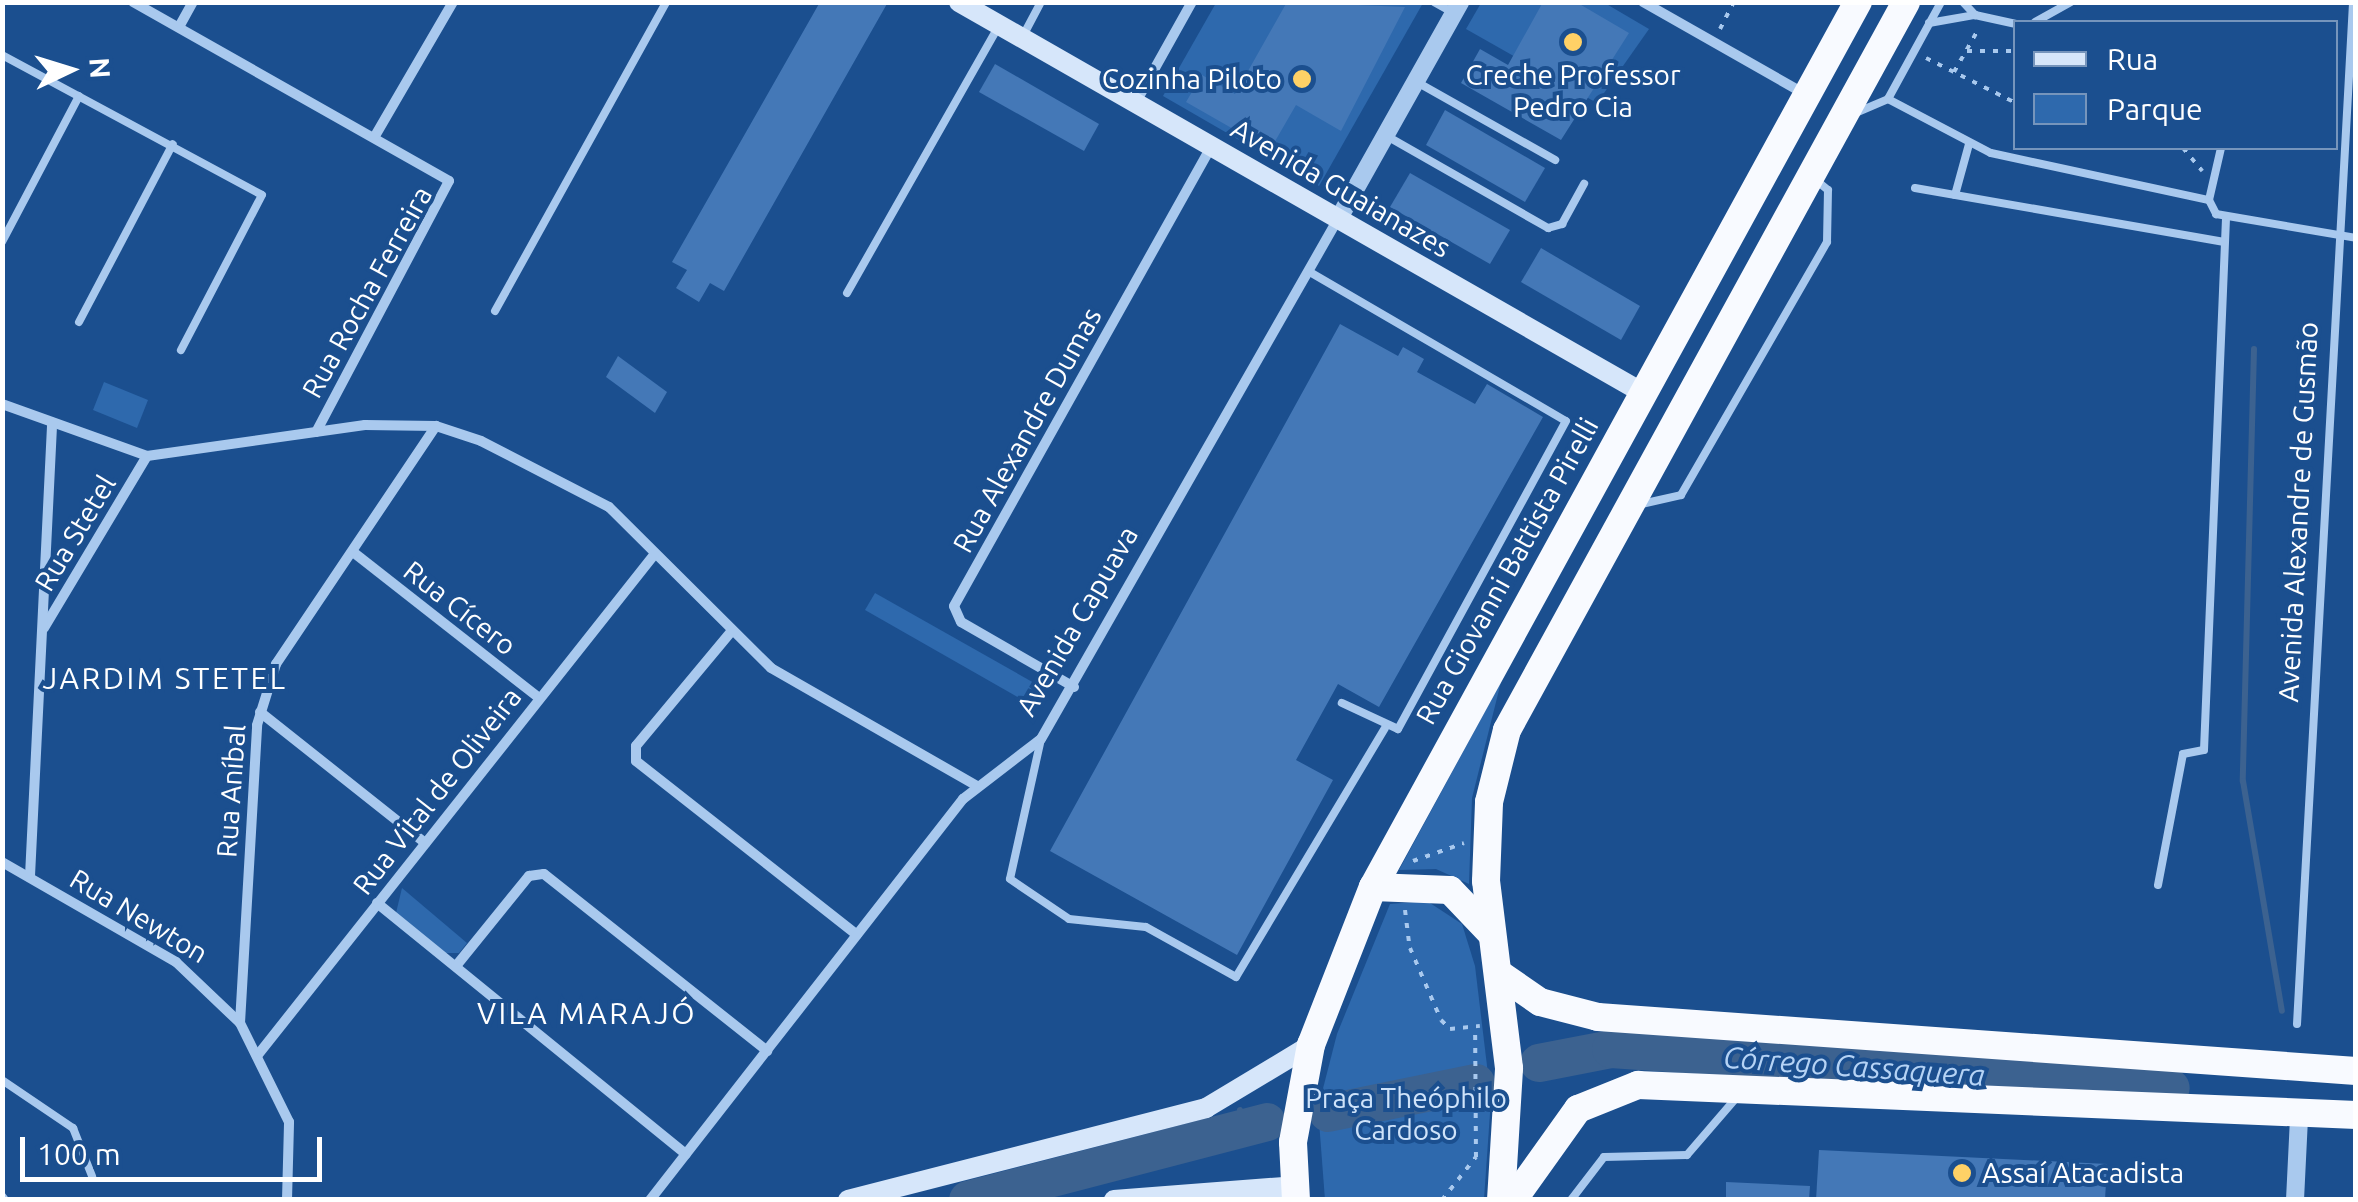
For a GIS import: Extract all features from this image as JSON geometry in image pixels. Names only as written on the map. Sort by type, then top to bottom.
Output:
[{"type":"highway","name":"Rua Giovanni Battista Pirelli","points":[[1402,866],[1643,393],[1858,2]]},
{"type":"highway","points":[[1501,1200],[1510,1104],[1492,935],[1488,842],[1496,767],[1520,694],[1906,2]]},
{"type":"highway","points":[[1295,1193],[1311,1045],[1373,887],[1402,866],[1450,890],[1492,935]]},
{"type":"highway","points":[[1498,973],[1540,1002],[1598,1018],[2356,1072]]},
{"type":"highway","points":[[1513,1200],[1560,1126],[1600,1094],[1638,1084],[2299,1119],[2356,1115]]},
{"type":"main road","name":"Avenida Guaianazes","points":[[960,2],[1643,393]]},
{"type":"main road","points":[[848,1200],[1206,1108],[1311,1045]]},
{"type":"main road","points":[[1114,1200],[1295,1193]]},
{"type":"street","points":[[133,2],[376,136],[453,2]]},
{"type":"street","points":[[179,27],[193,2]]},
{"type":"street","points":[[1136,102],[1192,2]]},
{"type":"street","points":[[1643,2],[1806,95]]},
{"type":"street","name":"Avenida Capuava","points":[[650,1200],[976,786],[1040,739],[1074,688],[1457,8]]},
{"type":"street","name":"Rua Rocha Ferreira","points":[[316,432],[449,194],[444,175],[376,136]]},
{"type":"street","name":"Rua Alexandre Dumas","points":[[1074,688],[961,622],[954,606],[1212,146]]},
{"type":"street","points":[[2,404],[147,456],[316,432],[436,426],[585,489],[730,634],[771,668],[976,786]]},
{"type":"street","points":[[30,876],[52,424]]},
{"type":"street","name":"Rua Aníbal","points":[[287,1200],[289,1122],[240,1023],[260,712],[276,664],[436,426]]},
{"type":"street","name":"Rua Stetel","points":[[42,633],[147,456]]},
{"type":"street","name":"Rua Cícero","points":[[354,552],[540,698]]},
{"type":"street","name":"Rua Vital de Oliveira","points":[[256,1056],[654,554]]},
{"type":"street","points":[[730,634],[636,746],[636,761],[857,935]]},
{"type":"street","points":[[260,712],[426,843]]},
{"type":"street","name":"Rua Newton","points":[[2,862],[196,975],[240,1023]]},
{"type":"street","points":[[456,966],[529,876],[544,874],[767,1051]]},
{"type":"street","points":[[377,903],[686,1154]]},
{"type":"street","points":[[2295,1200],[2299,1119]]},
{"type":"lane","points":[[494,310],[666,2]]},
{"type":"lane","points":[[1434,2],[1457,8]]},
{"type":"lane","points":[[1844,116],[1888,100],[1941,2]]},
{"type":"lane","points":[[1963,2],[1975,15]]},
{"type":"lane","points":[[2038,20],[2071,2]]},
{"type":"lane","name":"Avenida Alexandre de Gusmão","points":[[2297,1024],[2353,2]]},
{"type":"lane","points":[[1022,38],[1040,4]]},
{"type":"lane","points":[[1929,22],[1975,15],[2013,23]]},
{"type":"lane","points":[[847,293],[999,25]]},
{"type":"lane","points":[[2,55],[173,144],[263,200],[181,350]]},
{"type":"lane","points":[[1416,81],[1555,160]]},
{"type":"lane","points":[[2338,90],[2348,92]]},
{"type":"lane","points":[[2,242],[80,96]]},
{"type":"lane","points":[[1888,100],[1969,144],[2210,196],[2226,218],[2204,750],[2183,754],[2158,885]]},
{"type":"lane","points":[[1385,135],[1548,228],[1562,224],[1584,184]]},
{"type":"lane","points":[[79,322],[173,144]]},
{"type":"lane","points":[[1954,196],[1969,144]]},
{"type":"lane","points":[[2210,196],[2221,150]]},
{"type":"lane","points":[[1628,503],[1653,508],[1681,495],[1827,242],[1828,190],[1811,177]]},
{"type":"lane","points":[[1915,188],[2224,242]]},
{"type":"lane","points":[[2226,218],[2356,238]]},
{"type":"lane","points":[[1308,271],[1566,421],[1398,728],[1385,728],[1342,703]]},
{"type":"lane","points":[[1040,739],[1010,879],[1069,919],[1146,927],[1236,977],[1385,728]]},
{"type":"lane","points":[[2,1080],[73,1128],[92,1176]]},
{"type":"lane","points":[[1572,1200],[1604,1157],[1687,1155],[1745,1087]]},
{"type":"path","points":[[1728,15],[1734,2]]},
{"type":"path","points":[[1954,73],[1985,18]]},
{"type":"path","points":[[1914,50],[2013,102]]},
{"type":"path","points":[[1967,51],[2013,51]]},
{"type":"path","points":[[2183,150],[2210,196]]},
{"type":"path","points":[[1442,1200],[1476,1156],[1479,1060],[1475,1028],[1442,1020],[1410,948],[1402,866],[1488,842]]},
{"type":"green space","points":[[1603,2],[1649,29],[1597,103],[1466,29],[1481,3]]},
{"type":"green space","points":[[1216,3],[1423,3],[1319,186],[1163,96]]},
{"type":"green space","points":[[104,382],[148,400],[137,428],[93,410]]},
{"type":"green space","points":[[875,593],[1043,688],[1046,696],[1037,708],[865,610]]},
{"type":"green space","points":[[1501,682],[1472,798],[1469,884],[1436,869],[1399,870]]},
{"type":"green space","points":[[402,888],[467,943],[459,953],[445,953],[396,913]]},
{"type":"green space","name":"Praça Theóphilo Cardoso","points":[[1427,901],[1462,924],[1475,966],[1491,1099],[1484,1199],[1325,1200],[1318,1108],[1337,1034],[1390,904]]},
{"type":"building","points":[[820,2],[888,2],[724,291],[710,283],[699,302],[676,288],[687,270],[672,262]]},
{"type":"building","name":"Cozinha Piloto","points":[[1287,2],[1405,7],[1341,131],[1296,105],[1270,150],[1186,102],[1202,75],[1235,94]]},
{"type":"building","points":[[1543,2],[1576,2],[1629,33],[1561,140],[1461,83],[1480,49],[1508,65]]},
{"type":"building","points":[[995,64],[1099,124],[1084,151],[979,92]]},
{"type":"building","points":[[1445,110],[1545,168],[1525,202],[1426,145]]},
{"type":"building","points":[[1410,173],[1510,230],[1490,264],[1390,207]]},
{"type":"building","points":[[1541,248],[1640,306],[1621,340],[1521,282]]},
{"type":"building","points":[[1340,324],[1398,356],[1403,347],[1424,359],[1417,372],[1475,404],[1487,384],[1543,417],[1379,707],[1338,684],[1296,760],[1333,780],[1237,955],[1050,851]]},
{"type":"building","points":[[618,356],[667,392],[655,413],[606,377]]},
{"type":"building","name":"Assaí Atacadista","points":[[1819,1150],[2107,1164],[2105,1200],[1816,1200]]},
{"type":"building","points":[[1726,1182],[1810,1186],[1809,1200],[1726,1200]]},
{"type":"waterway","points":[[2254,349],[2243,781],[2282,1011]]},
{"type":"waterway","name":"Córrego Cassaquera","points":[[1539,1063],[1611,1049],[2171,1088]]},
{"type":"waterway","name":"Córrego Cassaquera","points":[[1328,1113],[1476,1083]]},
{"type":"waterway","points":[[1240,1110],[1245,1125]]},
{"type":"waterway","name":"Córrego Cassaquera","points":[[968,1200],[1267,1122]]},
{"type":"place","name":"Creche Professor Pedro Cia","points":[[1573,42]]},
{"type":"place","name":"Cozinha Piloto","points":[[1302,79]]},
{"type":"place","name":"Assaí Atacadista","points":[[1962,1173]]},
{"type":"district","name":"JARDIM STETEL","points":[[165,678]]},
{"type":"district","name":"VILA MARAJÓ","points":[[587,1013]]}]
